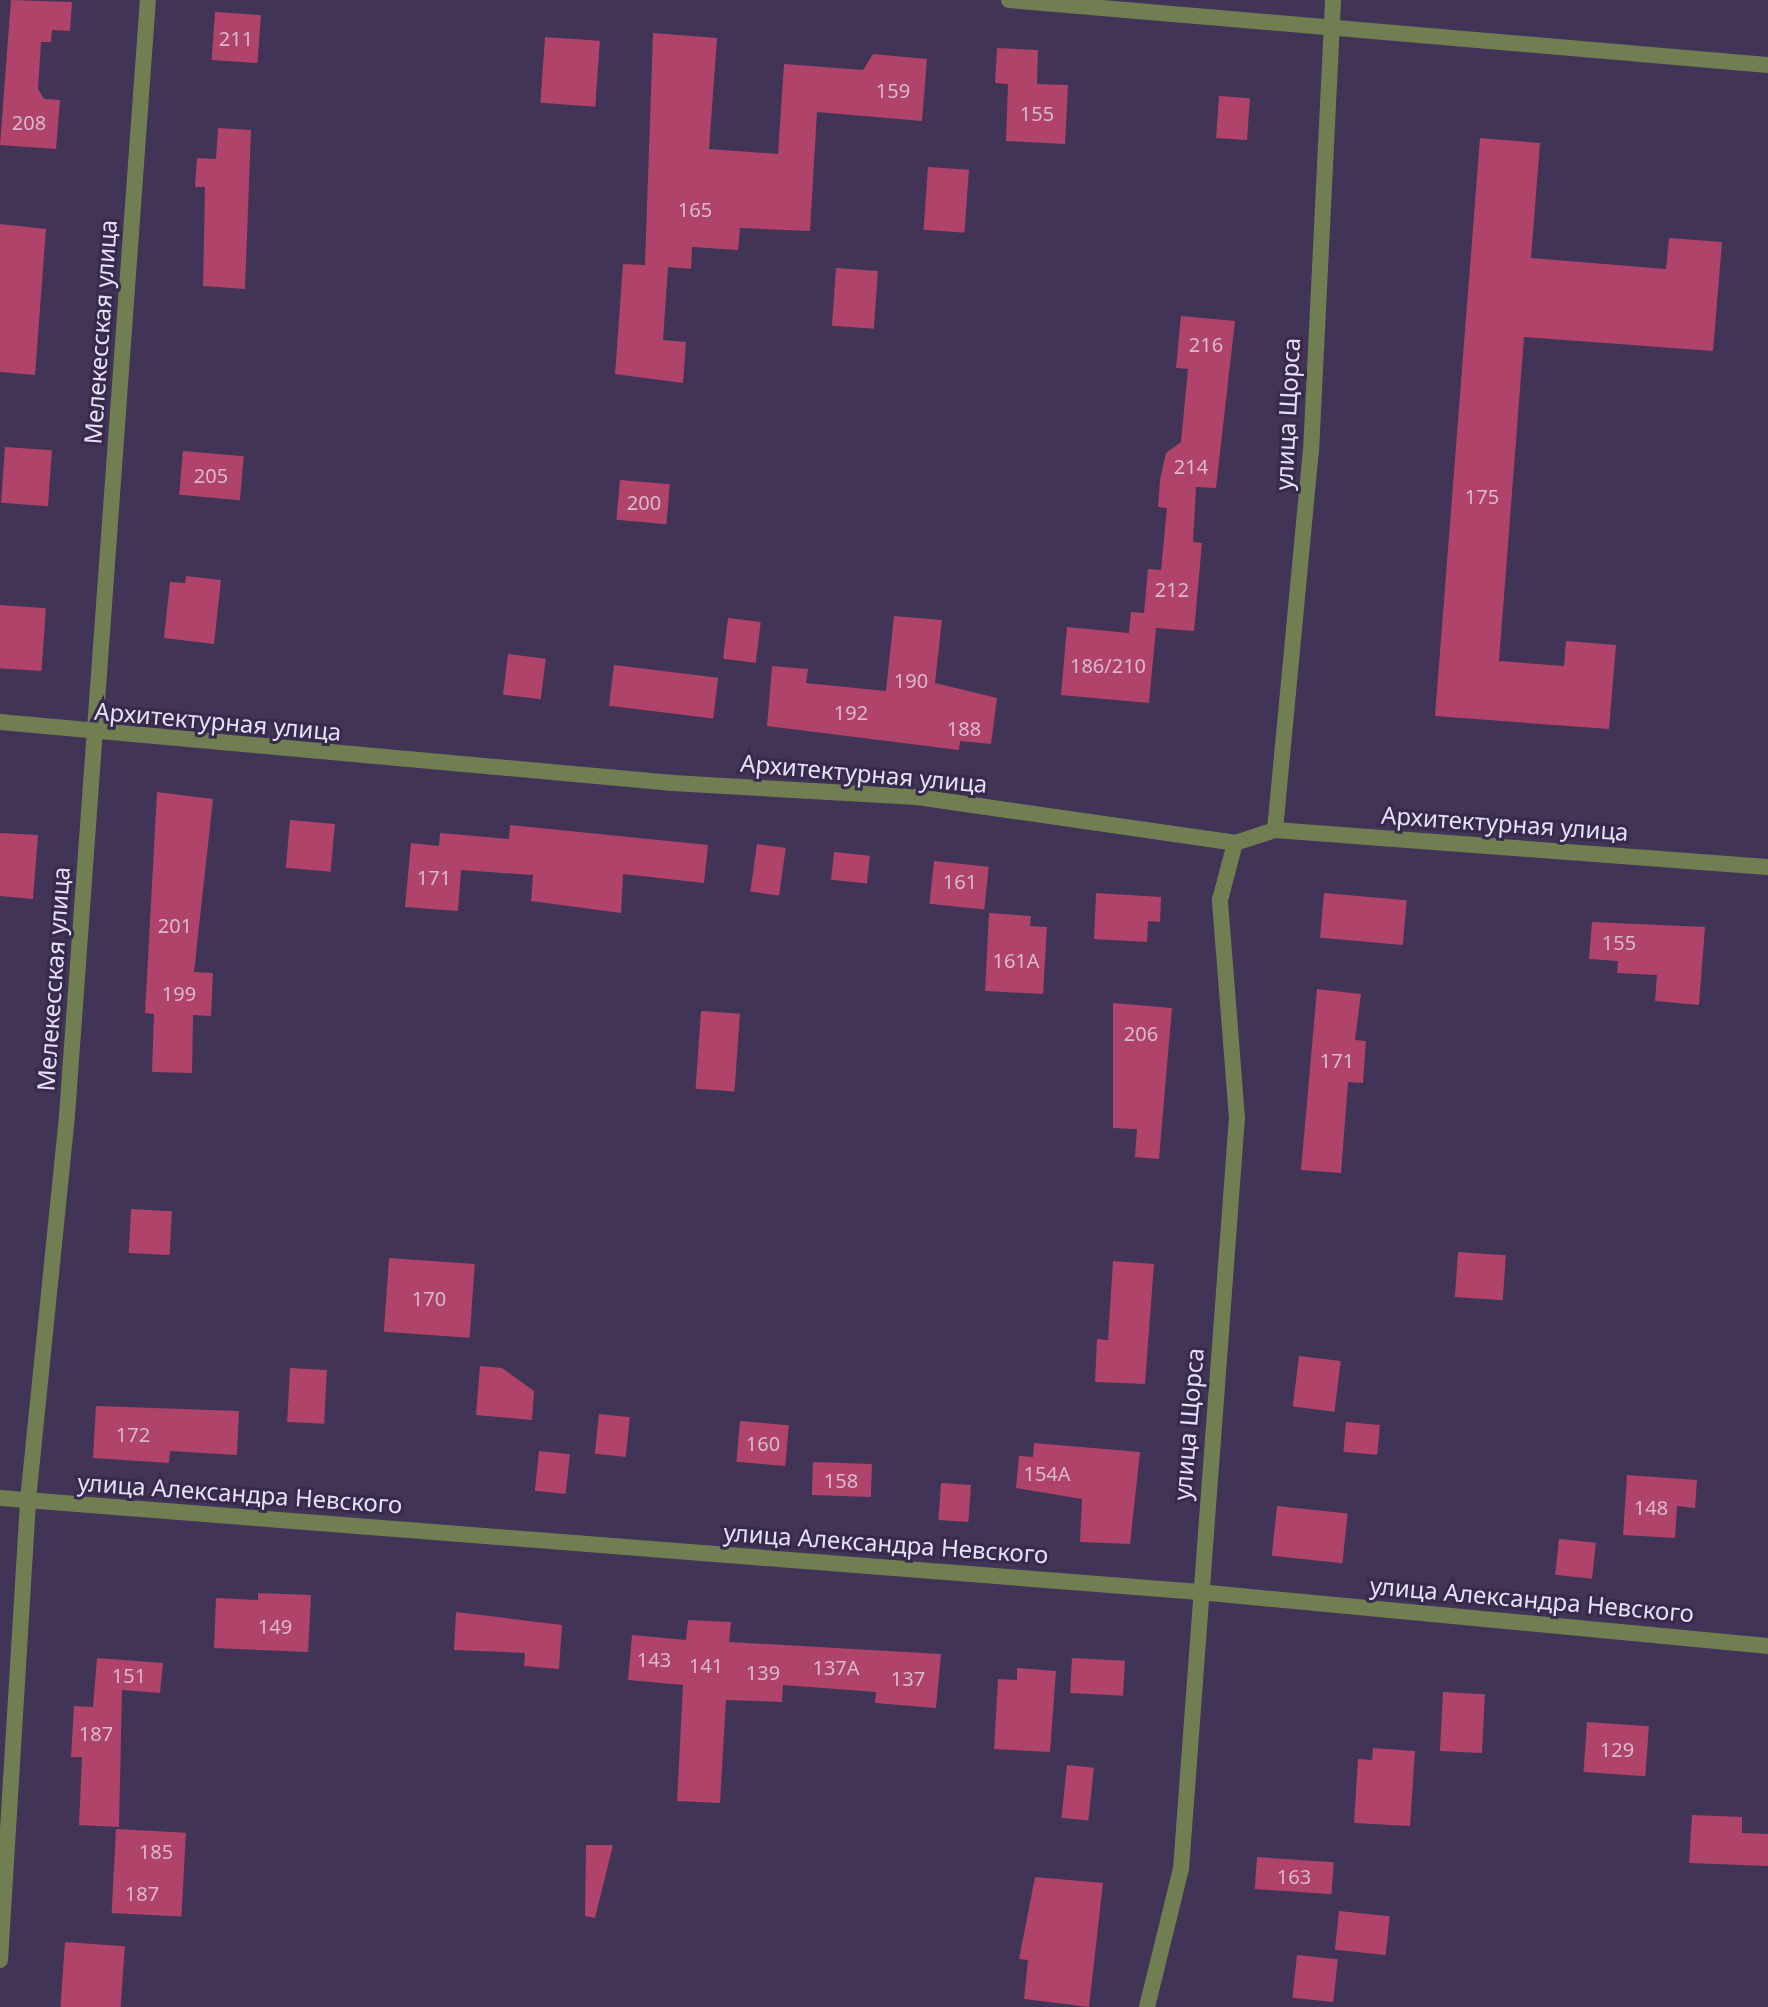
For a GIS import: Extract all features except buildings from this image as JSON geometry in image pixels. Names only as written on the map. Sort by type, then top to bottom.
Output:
[{"type":"street","name":"Мелекесская улица","points":[[0,1960],[28,1500],[95,735],[148,0]]},
{"type":"street","points":[[1009,0],[1768,65]]},
{"type":"street","name":"улица Щорса","points":[[1275,830],[1311,452],[1333,0]]},
{"type":"street","name":"Архитектурная улица","points":[[0,722],[95,735],[917,797],[1235,843],[1275,830],[1768,867]]},
{"type":"street","name":"улица Щорса","points":[[1147,2007],[1181,1869],[1199,1592],[1237,1118],[1220,900],[1235,843]]},
{"type":"street","name":"улица Александра Невского","points":[[0,1498],[1199,1592],[1768,1646]]}]
